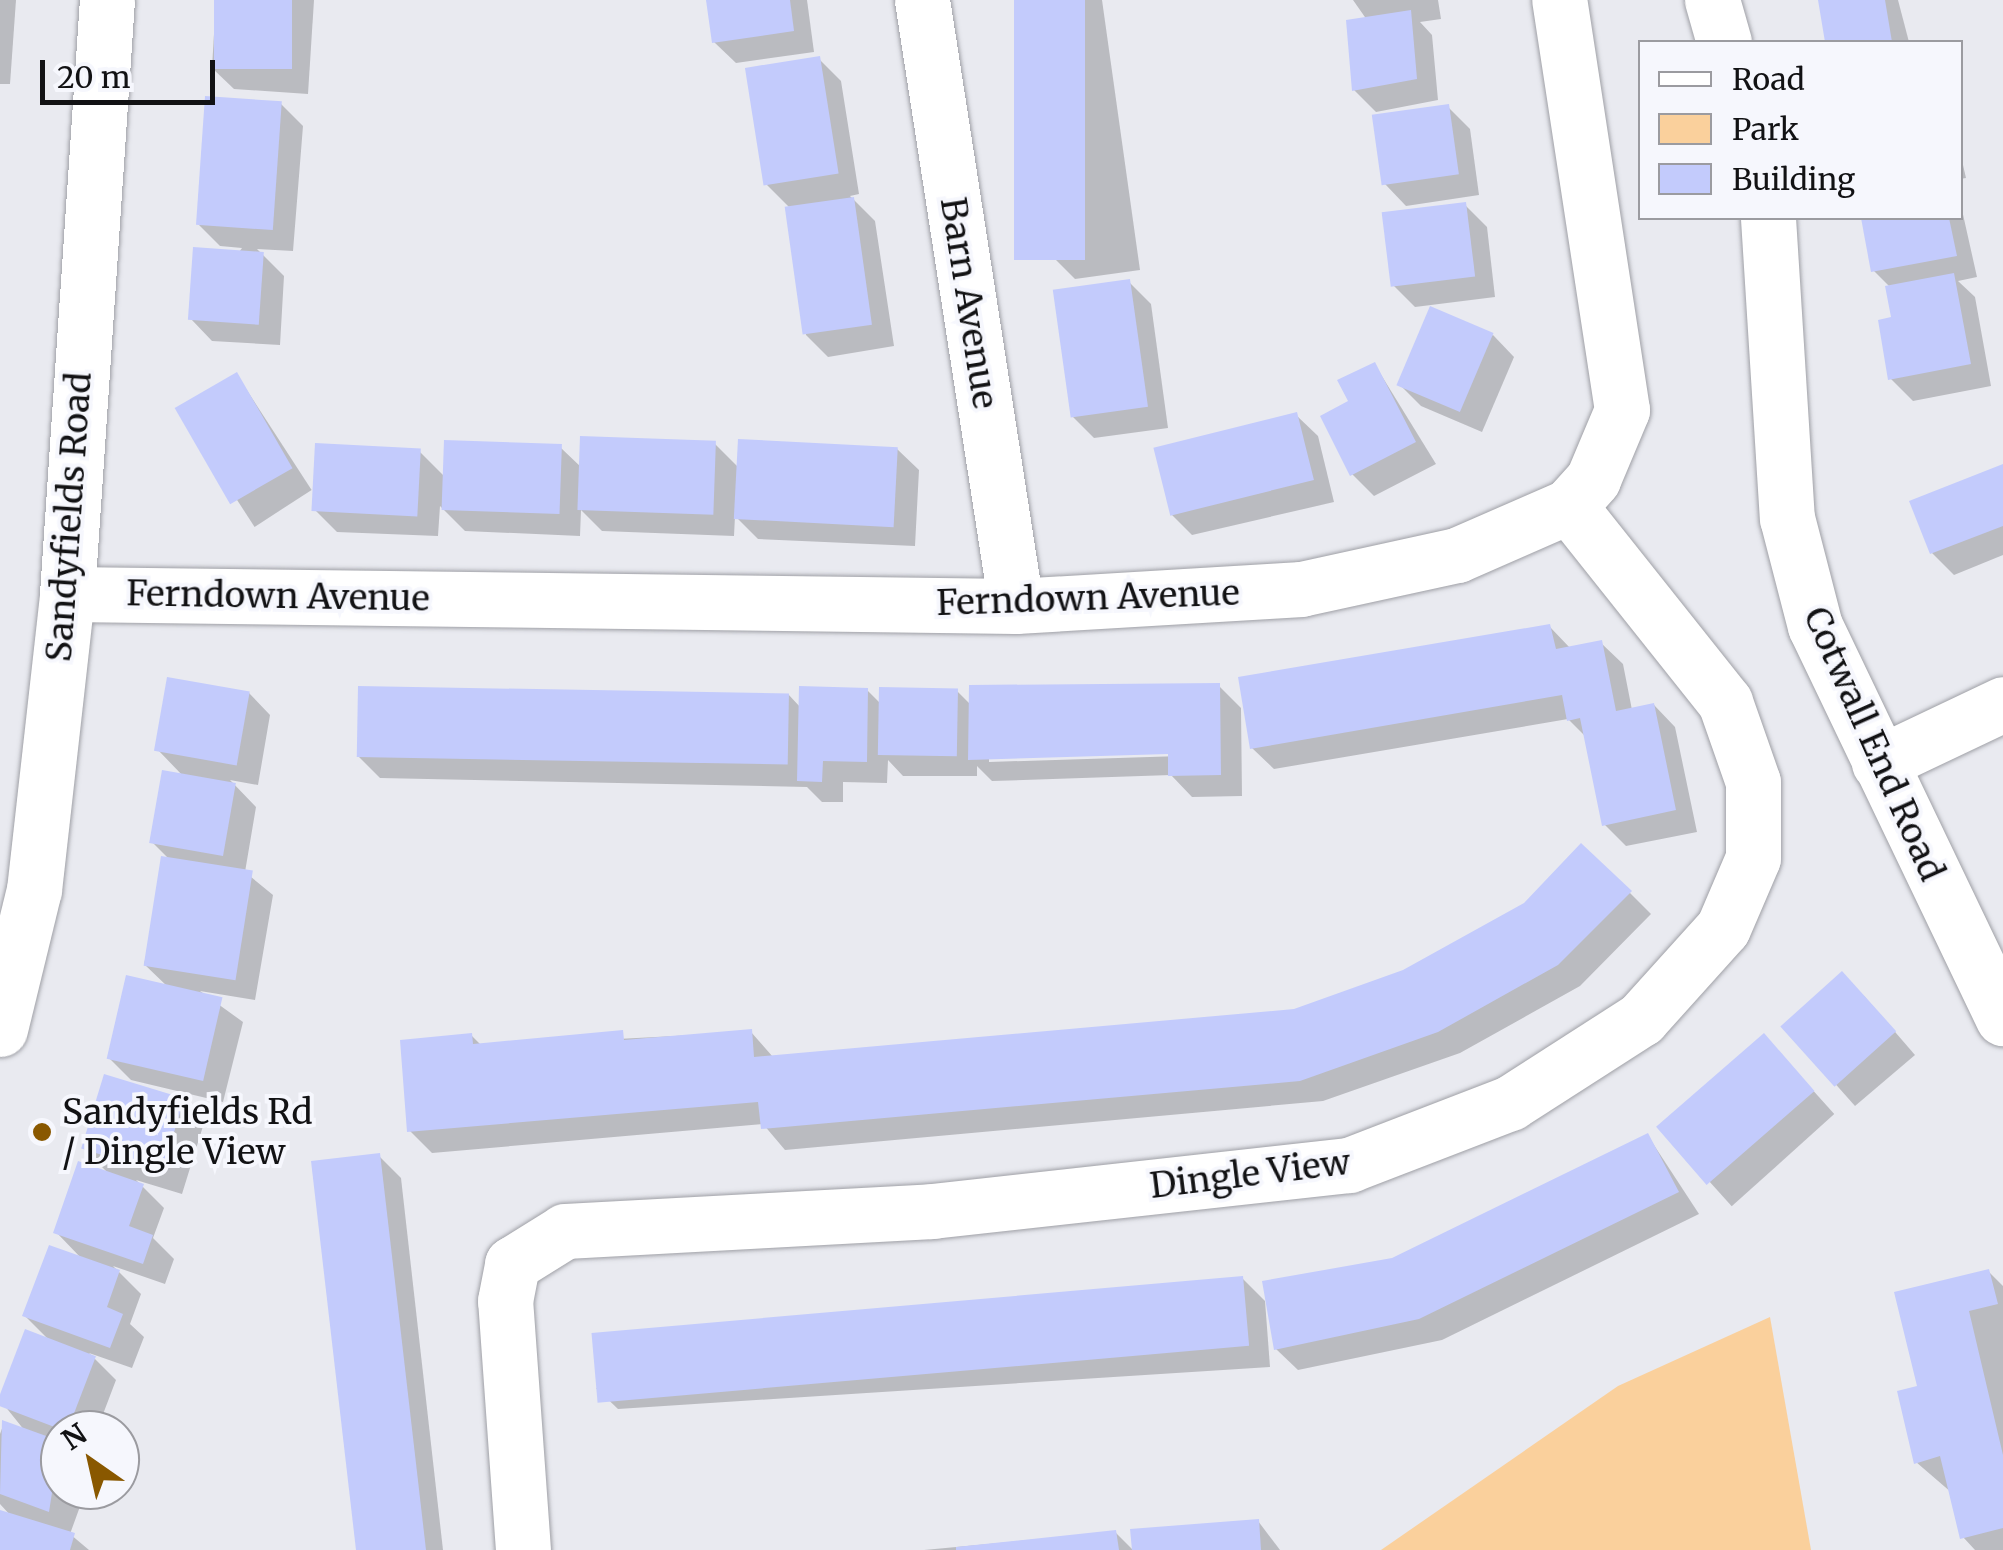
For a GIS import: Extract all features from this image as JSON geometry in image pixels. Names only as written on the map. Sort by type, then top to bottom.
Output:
[{"type":"street","name":"Sandyfields Road","points":[[0,1029],[34,890],[67,594],[107,0]]},
{"type":"street","name":"Barn Avenue","points":[[922,0],[1016,606]]},
{"type":"street","name":"Ferndown Avenue","points":[[67,594],[1016,606],[1301,589],[1457,555],[1569,506],[1593,479],[1622,410],[1559,0]]},
{"type":"street","points":[[1712,0],[1723,40]]},
{"type":"street","name":"Cotwall End Road","points":[[1768,220],[1787,518],[1815,626],[2003,1018]]},
{"type":"street","name":"Dingle View","points":[[524,1550],[504,1301],[512,1264],[565,1231],[932,1211],[1350,1166],[1510,1102],[1641,1019],[1723,928],[1754,858],[1753,782],[1725,702],[1569,506]]},
{"type":"street","points":[[1879,763],[2003,704]]},
{"type":"green space","points":[[1770,1317],[1811,1550],[1381,1550],[1618,1386]]},
{"type":"building","points":[[214,0],[292,0],[292,69],[214,69]]},
{"type":"building","points":[[706,0],[790,0],[794,31],[712,43]]},
{"type":"building","points":[[1014,0],[1085,0],[1085,260],[1014,260]]},
{"type":"building","points":[[1818,0],[1885,0],[1892,40],[1825,40]]},
{"type":"building","points":[[1411,10],[1417,79],[1352,91],[1346,20]]},
{"type":"building","points":[[820,56],[839,174],[764,185],[745,68]]},
{"type":"building","points":[[205,96],[282,101],[273,230],[196,225]]},
{"type":"building","points":[[1449,104],[1459,174],[1382,185],[1372,115]]},
{"type":"building","points":[[854,197],[872,325],[803,334],[785,207]]},
{"type":"building","points":[[1466,202],[1475,276],[1391,287],[1382,212]]},
{"type":"building","points":[[1861,220],[1949,220],[1957,256],[1871,272]]},
{"type":"building","points":[[193,247],[264,252],[259,325],[188,320]]},
{"type":"building","points":[[1954,273],[1971,364],[1888,380],[1878,320],[1891,317],[1885,286]]},
{"type":"building","points":[[1130,279],[1148,407],[1071,418],[1053,290]]},
{"type":"building","points":[[1430,306],[1494,333],[1460,412],[1396,385]]},
{"type":"building","points":[[1375,362],[1416,442],[1350,476],[1320,416],[1348,401],[1337,380]]},
{"type":"building","points":[[237,372],[292,468],[230,504],[175,408]]},
{"type":"building","points":[[1297,412],[1314,480],[1170,516],[1153,448]]},
{"type":"building","points":[[580,436],[716,441],[713,515],[577,510]]},
{"type":"building","points":[[738,439],[898,447],[894,527],[734,519]]},
{"type":"building","points":[[444,440],[562,444],[559,514],[442,510]]},
{"type":"building","points":[[315,443],[421,449],[417,516],[311,511]]},
{"type":"building","points":[[2003,464],[2003,526],[1930,554],[1909,501]]},
{"type":"building","points":[[1550,624],[1556,649],[1602,640],[1616,711],[1654,703],[1676,810],[1602,826],[1580,718],[1567,721],[1562,695],[1250,749],[1238,677]]},
{"type":"building","points":[[167,677],[250,692],[237,765],[154,751]]},
{"type":"building","points":[[1220,683],[1221,775],[1168,776],[1168,754],[968,760],[969,685]]},
{"type":"building","points":[[358,686],[789,694],[788,765],[357,757]]},
{"type":"building","points":[[799,686],[868,688],[867,762],[823,761],[822,782],[797,781]]},
{"type":"building","points":[[879,687],[958,688],[957,756],[878,755]]},
{"type":"building","points":[[162,770],[236,783],[223,856],[149,843]]},
{"type":"building","points":[[1581,843],[1632,891],[1558,965],[1438,1032],[1300,1081],[761,1129],[758,1102],[407,1132],[400,1040],[472,1033],[473,1044],[623,1030],[624,1040],[752,1029],[754,1057],[1294,1009],[1403,970],[1524,903]]},
{"type":"building","points":[[161,856],[253,871],[235,980],[144,966]]},
{"type":"building","points":[[1842,971],[1896,1031],[1835,1087],[1780,1027]]},
{"type":"building","points":[[126,975],[222,997],[203,1081],[107,1059]]},
{"type":"building","points":[[1764,1033],[1815,1091],[1707,1185],[1656,1127]]},
{"type":"building","points":[[104,1074],[184,1099],[162,1173],[81,1149]]},
{"type":"building","points":[[1648,1133],[1679,1192],[1419,1319],[1274,1350],[1262,1281],[1392,1258]]},
{"type":"building","points":[[380,1153],[426,1550],[356,1550],[311,1161]]},
{"type":"building","points":[[78,1161],[144,1184],[129,1226],[153,1235],[143,1264],[53,1233]]},
{"type":"building","points":[[49,1245],[120,1270],[107,1307],[123,1314],[110,1348],[22,1316]]},
{"type":"building","points":[[1989,1269],[1998,1304],[1969,1311],[2003,1455],[2003,1528],[1960,1539],[1940,1456],[1914,1464],[1897,1391],[1917,1386],[1894,1292]]},
{"type":"building","points":[[1243,1276],[1249,1346],[598,1403],[591,1333]]},
{"type":"building","points":[[25,1329],[96,1356],[75,1410],[40,1410],[40,1422],[0,1406],[0,1394]]},
{"type":"building","points":[[2,1420],[40,1434],[40,1509],[0,1494]]},
{"type":"building","points":[[0,1510],[75,1533],[70,1550],[0,1550]]},
{"type":"building","points":[[1259,1519],[1261,1550],[1132,1550],[1130,1529]]},
{"type":"building","points":[[1116,1530],[1119,1550],[956,1550],[956,1547]]},
{"type":"place","name":"Sandyfields Rd / Dingle View","points":[[42,1132]]}]
